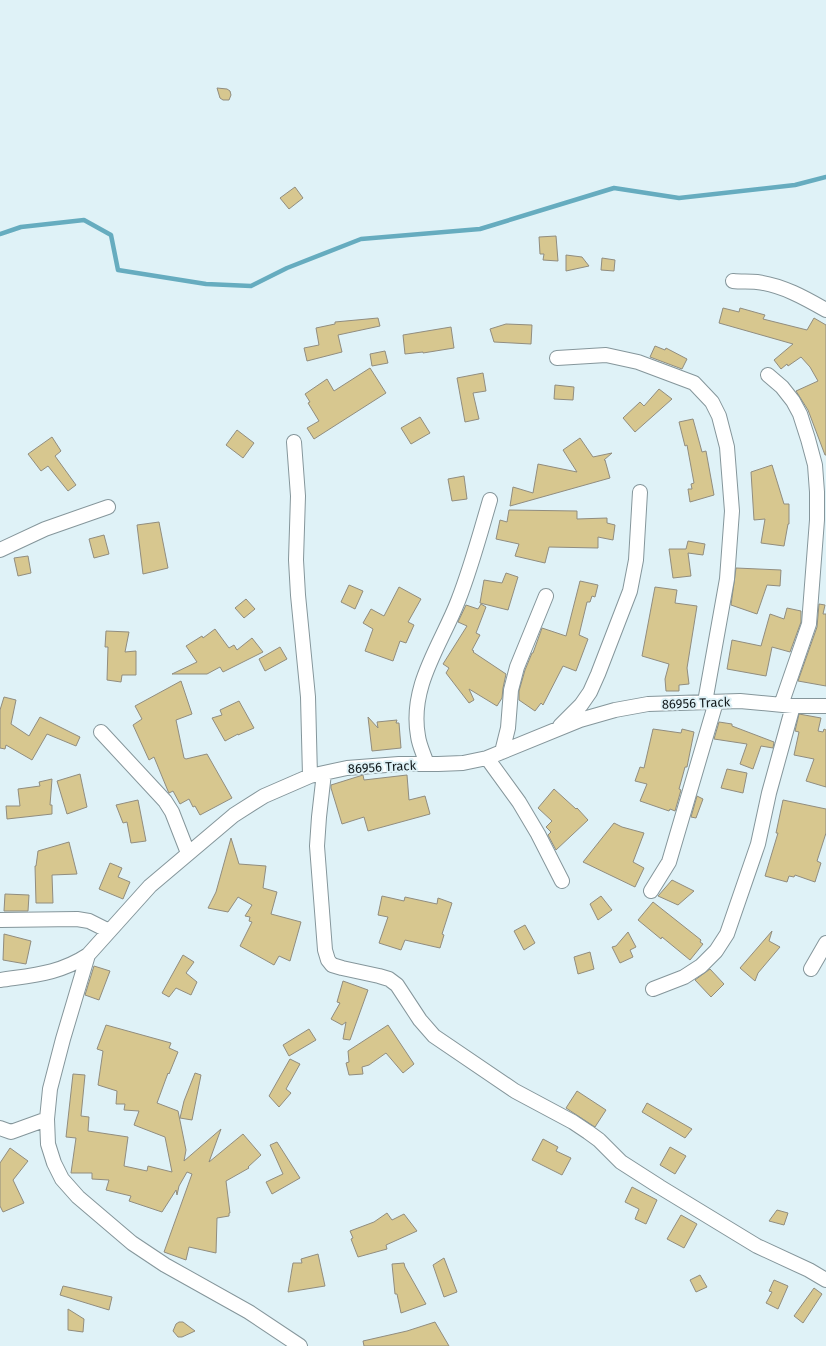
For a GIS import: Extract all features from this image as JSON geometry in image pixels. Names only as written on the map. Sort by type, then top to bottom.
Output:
[{"type":"street","points":[[733,281],[759,282],[784,289],[805,298],[826,310]]},
{"type":"street","points":[[557,358],[606,355],[638,362],[694,383],[712,402],[719,416],[727,447],[732,511],[727,580],[711,702],[669,862],[651,891]]},
{"type":"street","points":[[653,989],[684,977],[701,966],[716,951],[727,934],[758,844],[787,705],[809,624],[817,527],[815,465],[800,414],[793,401],[782,387],[768,375]]},
{"type":"street","points":[[294,442],[298,496],[296,560],[308,697],[310,776]]},
{"type":"street","points":[[557,729],[581,705],[590,692],[630,591],[636,560],[640,492]]},
{"type":"street","points":[[427,764],[418,737],[416,718],[417,698],[424,674],[458,602],[473,561],[490,500]]},
{"type":"street","points":[[0,550],[45,529],[108,507]]},
{"type":"street","points":[[502,752],[508,728],[511,690],[517,667],[546,596]]},
{"type":"street","name":"86956 Track","points":[[0,980],[44,974],[61,970],[75,964],[88,955],[150,886],[234,815],[264,796],[310,776],[348,768],[399,764],[463,762],[487,758],[580,720],[615,710],[648,704],[740,701],[787,705],[826,706]]},
{"type":"street","points":[[101,732],[165,801],[172,812],[188,853]]},
{"type":"street","points":[[487,758],[519,802],[538,834],[562,881]]},
{"type":"street","points":[[324,773],[317,846],[325,950],[328,960],[332,965],[389,979],[397,985],[424,1025],[434,1036],[492,1076],[515,1091],[583,1129],[599,1140],[622,1162],[712,1219],[757,1246],[809,1270],[826,1280]]},
{"type":"street","points":[[0,920],[77,919],[89,921],[109,931]]},
{"type":"street","points":[[811,969],[826,943]]},
{"type":"street","points":[[88,955],[50,1089],[47,1118],[48,1144],[54,1163],[62,1179],[78,1197],[132,1243],[164,1265],[249,1312],[300,1346]]},
{"type":"street","points":[[0,1128],[11,1132],[47,1118]]},
{"type":"building","points":[[217,88],[227,89],[230,91],[231,95],[229,100],[223,100],[220,98]]},
{"type":"building","points":[[295,187],[303,198],[289,209],[280,198]]},
{"type":"building","points":[[556,236],[558,261],[543,260],[544,254],[540,254],[539,237]]},
{"type":"building","points":[[566,255],[582,257],[589,266],[566,271]]},
{"type":"building","points":[[602,258],[615,260],[614,271],[601,270]]},
{"type":"building","points":[[723,308],[739,312],[740,308],[765,315],[763,319],[807,330],[814,318],[826,325],[826,455],[808,410],[796,391],[818,381],[810,367],[801,357],[788,366],[787,364],[781,369],[774,360],[793,344],[719,323]]},
{"type":"building","points":[[378,318],[380,326],[338,335],[342,352],[307,361],[304,348],[319,345],[316,328],[335,324],[335,322]]},
{"type":"building","points":[[506,324],[532,325],[531,344],[494,342],[490,329]]},
{"type":"building","points":[[451,327],[454,348],[405,354],[403,335]]},
{"type":"building","points":[[655,346],[665,350],[666,348],[687,359],[682,369],[650,357]]},
{"type":"building","points":[[385,351],[388,363],[372,366],[370,354]]},
{"type":"building","points":[[370,368],[386,393],[314,439],[307,428],[319,421],[308,403],[310,402],[305,394],[327,379],[334,391]]},
{"type":"building","points":[[483,373],[486,391],[473,393],[479,419],[465,422],[457,378]]},
{"type":"building","points":[[555,385],[574,387],[573,400],[554,399]]},
{"type":"building","points":[[659,389],[672,399],[635,432],[623,418],[640,402],[644,406]]},
{"type":"building","points":[[420,417],[430,433],[411,444],[401,428]]},
{"type":"building","points":[[693,419],[702,452],[706,451],[714,495],[690,502],[688,489],[692,489],[691,484],[694,483],[687,445],[685,446],[679,422]]},
{"type":"building","points":[[237,430],[254,443],[243,458],[226,445]]},
{"type":"building","points":[[52,437],[61,451],[55,456],[76,485],[68,491],[48,466],[41,471],[28,454]]},
{"type":"building","points":[[580,438],[593,457],[612,453],[604,460],[610,478],[510,506],[513,487],[533,493],[538,464],[577,472],[563,450]]},
{"type":"building","points":[[772,465],[784,504],[789,504],[789,524],[784,546],[761,543],[765,519],[754,520],[751,472]]},
{"type":"building","points":[[464,476],[467,499],[452,501],[448,479]]},
{"type":"building","points":[[509,510],[577,511],[577,519],[607,518],[607,523],[615,525],[613,540],[598,537],[598,548],[549,547],[545,563],[515,556],[519,544],[496,539],[500,520],[507,522]]},
{"type":"building","points":[[159,522],[168,568],[143,574],[137,525]]},
{"type":"building","points":[[104,535],[109,554],[94,558],[89,539]]},
{"type":"building","points":[[688,541],[705,544],[703,555],[688,553],[691,576],[673,578],[669,549],[686,549]]},
{"type":"building","points":[[28,556],[31,573],[18,576],[14,558]]},
{"type":"building","points":[[736,568],[781,570],[780,586],[767,585],[757,614],[731,605]]},
{"type":"building","points":[[506,573],[518,577],[508,610],[480,603],[484,580],[502,583]]},
{"type":"building","points":[[580,581],[598,585],[595,597],[592,596],[590,602],[587,602],[579,635],[588,639],[576,671],[563,666],[543,705],[541,703],[535,711],[519,700],[519,691],[525,670],[542,628],[566,636]]},
{"type":"building","points":[[349,585],[363,591],[355,609],[341,602]]},
{"type":"building","points":[[399,587],[421,599],[408,622],[414,625],[406,643],[400,641],[393,661],[365,651],[373,629],[363,623],[371,609],[384,616]]},
{"type":"building","points":[[655,587],[677,590],[675,603],[697,606],[687,668],[689,684],[679,685],[679,691],[666,691],[665,679],[669,664],[642,656]]},
{"type":"building","points":[[246,599],[255,609],[244,618],[235,608]]},
{"type":"building","points":[[481,604],[486,607],[476,633],[480,635],[472,650],[506,674],[502,698],[497,706],[469,689],[474,700],[469,703],[446,673],[449,668],[443,664],[467,626],[458,622],[466,605],[478,609]]},
{"type":"building","points":[[819,604],[825,605],[823,614],[826,614],[826,686],[798,681],[817,627]]},
{"type":"building","points":[[787,608],[801,611],[801,622],[790,652],[772,647],[766,676],[727,669],[732,640],[761,646],[770,614],[784,619]]},
{"type":"building","points":[[215,629],[229,648],[234,645],[237,650],[252,638],[263,652],[223,672],[220,667],[207,674],[172,674],[197,662],[186,646],[202,636],[203,638]]},
{"type":"building","points":[[106,631],[129,632],[125,652],[136,651],[136,675],[122,675],[121,682],[107,680],[108,647],[105,647]]},
{"type":"building","points":[[280,647],[287,659],[265,671],[259,659]]},
{"type":"building","points":[[181,681],[192,714],[176,720],[184,758],[186,759],[207,754],[232,798],[200,815],[195,806],[193,807],[189,799],[180,804],[173,791],[169,793],[154,757],[149,760],[133,725],[142,719],[135,706]]},
{"type":"building","points":[[4,697],[16,700],[11,724],[29,736],[40,717],[80,737],[76,746],[47,734],[32,760],[6,745],[5,749],[0,748],[0,710]]},
{"type":"building","points":[[239,701],[254,728],[225,741],[212,718],[222,715],[220,710]]},
{"type":"building","points":[[799,714],[821,718],[818,731],[823,732],[824,729],[826,730],[826,787],[806,781],[814,759],[794,755],[799,732],[795,731]]},
{"type":"building","points":[[368,717],[378,728],[377,722],[397,720],[396,723],[399,723],[401,748],[372,751]]},
{"type":"building","points":[[719,722],[732,724],[732,726],[774,742],[773,748],[761,746],[753,769],[740,764],[747,744],[714,739]]},
{"type":"building","points":[[653,729],[681,733],[682,729],[694,732],[687,767],[685,767],[679,789],[681,790],[675,811],[670,809],[669,811],[640,801],[647,784],[635,781],[640,767],[644,768]]},
{"type":"building","points":[[727,769],[747,773],[743,793],[721,788]]},
{"type":"building","points":[[80,774],[87,807],[67,814],[57,781]]},
{"type":"building","points":[[363,775],[364,780],[407,775],[409,800],[425,796],[430,814],[368,831],[364,817],[342,824],[331,785]]},
{"type":"building","points":[[52,779],[50,805],[52,805],[52,814],[7,819],[6,806],[20,806],[18,789],[40,786],[39,782]]},
{"type":"building","points":[[554,789],[576,809],[577,808],[588,820],[556,850],[548,835],[551,832],[546,827],[552,821],[538,808]]},
{"type":"building","points":[[697,796],[703,799],[696,818],[691,817]]},
{"type":"building","points":[[138,800],[146,841],[131,843],[127,822],[123,823],[116,805]]},
{"type":"building","points":[[783,800],[826,809],[826,833],[817,861],[821,863],[815,882],[795,875],[794,877],[789,876],[787,882],[765,876],[778,833],[776,833]]},
{"type":"building","points":[[614,823],[622,827],[644,833],[633,862],[644,868],[635,887],[583,862]]},
{"type":"building","points":[[231,838],[239,864],[266,866],[263,888],[277,892],[271,914],[301,922],[290,961],[279,956],[274,965],[240,946],[252,922],[249,921],[250,917],[245,916],[252,905],[238,897],[228,912],[208,908],[216,892]]},
{"type":"building","points":[[69,842],[77,874],[52,875],[53,903],[36,903],[35,866],[38,851]]},
{"type":"building","points":[[110,863],[122,868],[118,877],[130,882],[123,899],[99,889]]},
{"type":"building","points":[[672,880],[694,891],[678,905],[658,896]]},
{"type":"building","points":[[5,894],[29,895],[28,911],[4,911]]},
{"type":"building","points":[[382,896],[404,901],[405,897],[437,904],[438,898],[452,903],[442,934],[444,935],[440,948],[405,940],[401,950],[379,943],[388,917],[378,915]]},
{"type":"building","points":[[601,896],[612,910],[598,920],[590,904]]},
{"type":"building","points":[[653,902],[701,940],[700,942],[703,944],[690,960],[638,920]]},
{"type":"building","points":[[525,925],[535,943],[524,950],[514,931]]},
{"type":"building","points":[[772,931],[769,941],[780,947],[758,973],[755,981],[740,968]]},
{"type":"building","points":[[628,932],[636,947],[630,950],[633,957],[620,963],[612,947],[616,946]]},
{"type":"building","points":[[4,934],[31,941],[26,964],[3,960]]},
{"type":"building","points":[[590,952],[594,969],[578,974],[574,957]]},
{"type":"building","points":[[183,955],[194,962],[186,973],[197,982],[191,995],[176,988],[169,997],[162,993]]},
{"type":"building","points":[[94,966],[110,971],[99,1000],[85,995]]},
{"type":"building","points":[[710,969],[724,984],[711,997],[695,980]]},
{"type":"building","points":[[343,981],[368,990],[350,1040],[343,1039],[346,1022],[342,1025],[331,1019],[340,1003],[337,1002]]},
{"type":"building","points":[[106,1025],[171,1043],[169,1048],[178,1052],[169,1074],[168,1073],[157,1103],[178,1111],[186,1150],[184,1161],[221,1129],[209,1162],[243,1134],[261,1155],[248,1167],[249,1168],[226,1181],[230,1213],[229,1216],[217,1218],[216,1253],[189,1247],[186,1260],[164,1252],[192,1174],[187,1172],[179,1186],[177,1195],[176,1190],[162,1212],[129,1201],[131,1196],[106,1190],[109,1180],[92,1179],[92,1173],[71,1173],[76,1138],[66,1137],[73,1074],[85,1075],[81,1116],[89,1117],[88,1131],[128,1137],[124,1166],[147,1171],[148,1166],[172,1172],[165,1137],[134,1125],[139,1111],[124,1110],[125,1104],[116,1104],[117,1091],[98,1085],[103,1051],[97,1049]]},
{"type":"building","points":[[388,1025],[414,1064],[403,1073],[386,1053],[369,1065],[362,1067],[363,1074],[349,1075],[346,1063],[349,1062],[348,1051]]},
{"type":"building","points":[[309,1029],[316,1040],[289,1056],[283,1045]]},
{"type":"building","points":[[290,1059],[300,1064],[286,1089],[291,1093],[279,1107],[269,1096]]},
{"type":"building","points":[[195,1073],[201,1075],[192,1120],[180,1118],[184,1101]]},
{"type":"building","points":[[577,1091],[606,1110],[595,1127],[566,1108]]},
{"type":"building","points":[[647,1103],[692,1129],[685,1138],[642,1112]]},
{"type":"building","points":[[543,1139],[558,1147],[556,1151],[571,1158],[562,1175],[532,1160]]},
{"type":"building","points":[[277,1142],[300,1178],[272,1194],[266,1182],[283,1174],[270,1145]]},
{"type":"building","points":[[670,1147],[686,1156],[675,1174],[660,1165]]},
{"type":"building","points":[[10,1148],[28,1161],[13,1180],[24,1203],[3,1212],[0,1206],[0,1163]]},
{"type":"building","points":[[632,1187],[657,1200],[646,1224],[635,1219],[639,1209],[625,1202]]},
{"type":"building","points":[[777,1210],[788,1213],[784,1225],[769,1221]]},
{"type":"building","points":[[387,1213],[392,1220],[404,1214],[417,1231],[386,1245],[387,1249],[358,1257],[351,1239],[353,1238],[350,1231],[374,1222]]},
{"type":"building","points":[[681,1215],[697,1224],[684,1248],[667,1239]]},
{"type":"building","points":[[318,1254],[325,1286],[288,1292],[293,1263],[302,1263],[301,1259]]},
{"type":"building","points":[[444,1258],[457,1292],[444,1297],[433,1265]]},
{"type":"building","points":[[404,1263],[426,1304],[401,1313],[397,1294],[395,1294],[392,1264]]},
{"type":"building","points":[[700,1275],[707,1287],[696,1292],[690,1280]]},
{"type":"building","points":[[774,1280],[788,1286],[778,1309],[766,1303],[772,1292],[769,1291]]},
{"type":"building","points":[[63,1286],[112,1297],[109,1310],[60,1295]]},
{"type":"building","points":[[814,1288],[822,1294],[803,1323],[794,1316]]},
{"type":"building","points":[[68,1309],[84,1319],[83,1332],[68,1330]]},
{"type":"building","points":[[183,1322],[195,1331],[182,1337],[178,1337],[173,1331],[176,1324]]},
{"type":"building","points":[[435,1322],[449,1346],[364,1346],[363,1341],[407,1331]]},
{"type":"waterway","points":[[0,234],[21,227],[84,220],[111,235],[118,270],[206,284],[251,286],[287,268],[361,239],[480,229],[614,188],[679,198],[795,185],[826,177]]}]
